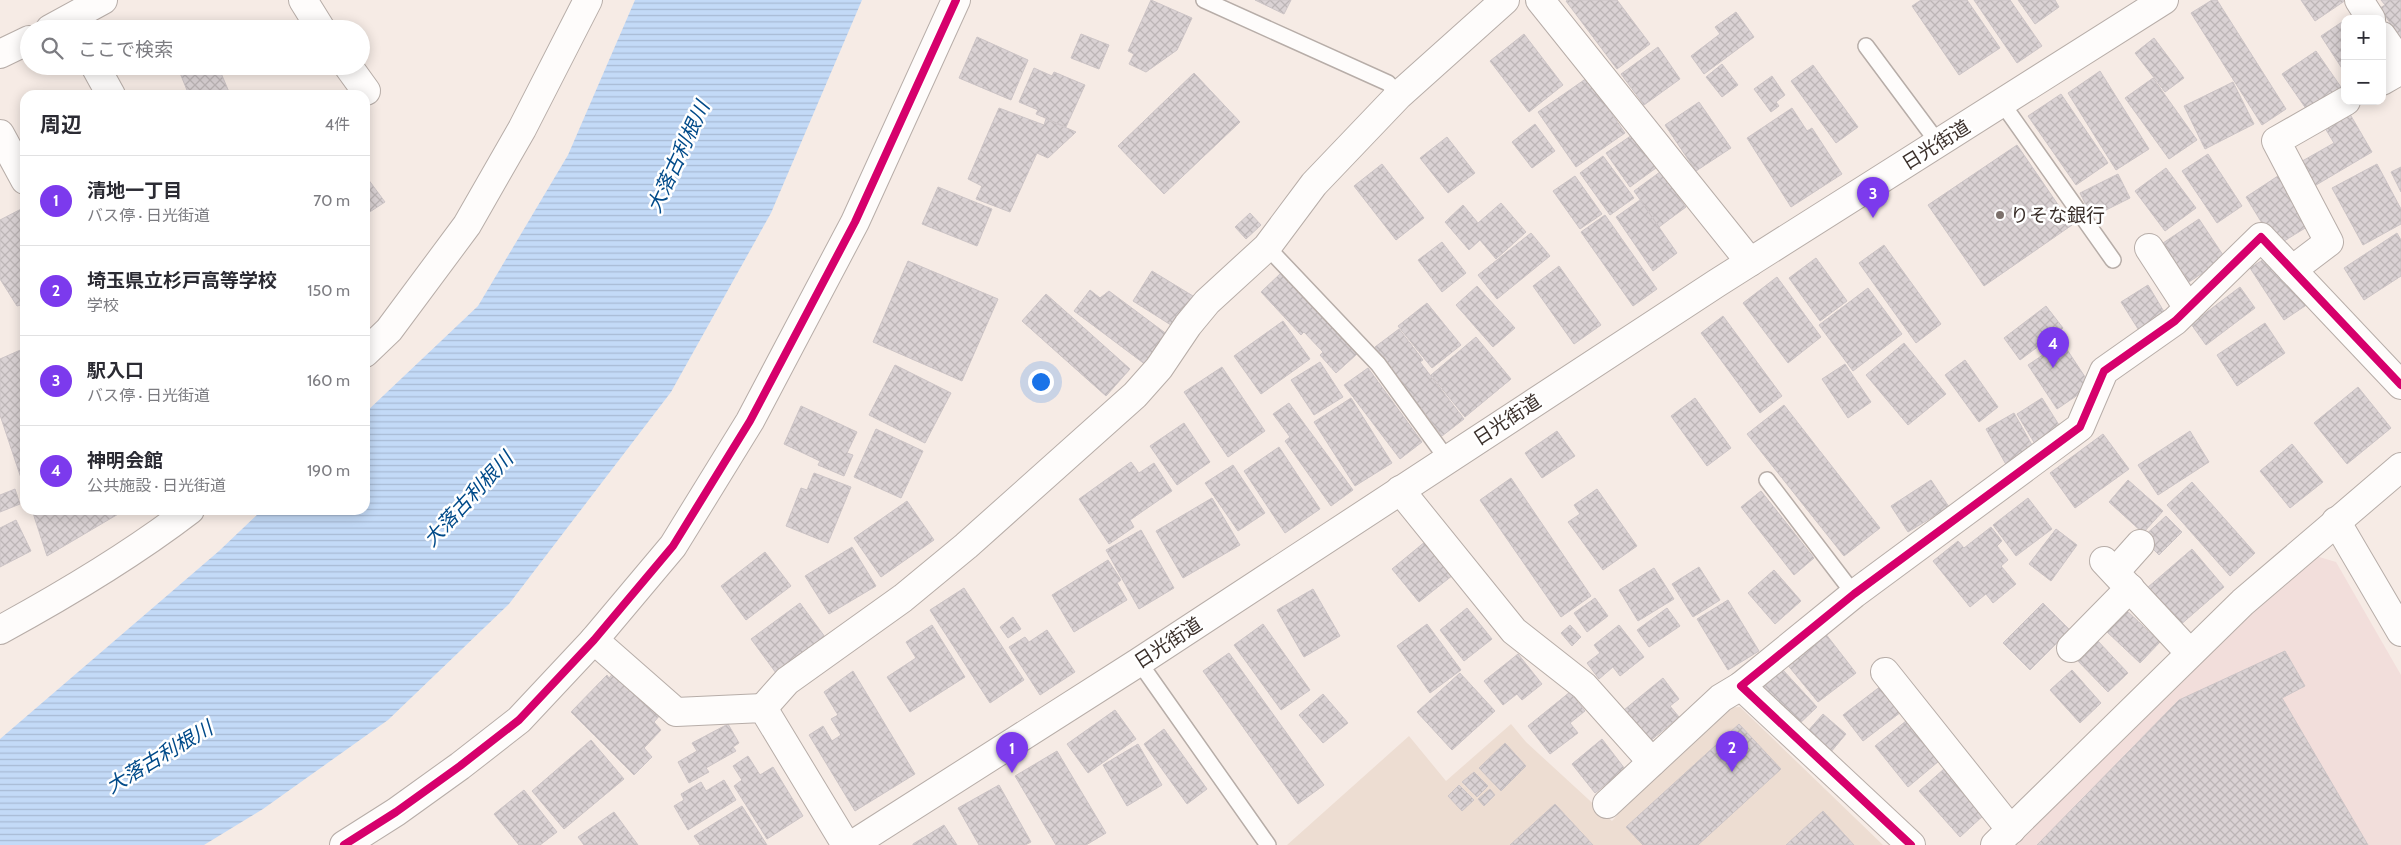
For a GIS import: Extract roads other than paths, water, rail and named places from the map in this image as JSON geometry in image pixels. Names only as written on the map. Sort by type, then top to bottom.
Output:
[{"type":"street","points":[[73,20],[103,0]]},
{"type":"street","points":[[303,0],[316,20]]},
{"type":"street","points":[[370,348],[389,330],[467,225],[522,129],[588,0]]},
{"type":"street","points":[[344,845],[396,812],[444,778],[519,720],[594,640],[674,546],[750,421],[855,222],[956,0]]},
{"type":"street","points":[[594,640],[676,712],[763,708],[787,681],[903,598],[1135,395],[1158,368],[1188,325],[1207,302],[1267,247],[1314,184],[1399,95],[1505,0]]},
{"type":"street","points":[[1540,0],[1750,262]]},
{"type":"street","name":"日光街道","points":[[852,845],[1139,662],[1750,262],[2164,0]]},
{"type":"street","points":[[2359,0],[2368,15]]},
{"type":"street","points":[[2386,42],[2401,64]]},
{"type":"street","points":[[0,54],[20,44]]},
{"type":"street","points":[[2386,79],[2401,70]]},
{"type":"street","points":[[100,75],[108,90]]},
{"type":"street","points":[[354,75],[365,90]]},
{"type":"street","points":[[2292,270],[2329,242],[2276,141],[2341,104]]},
{"type":"street","points":[[0,134],[20,171]]},
{"type":"street","points":[[1607,804],[1721,698],[1741,686],[1854,594],[2080,426],[2104,371],[2175,321],[2261,237],[2401,385]]},
{"type":"street","points":[[2149,248],[2188,308]]},
{"type":"street","points":[[1885,672],[2003,837],[2242,602],[2401,467]]},
{"type":"street","points":[[1400,490],[1514,631],[1584,686],[1652,762]]},
{"type":"street","points":[[0,630],[54,601],[113,564],[183,515]]},
{"type":"street","points":[[2336,521],[2401,632]]},
{"type":"street","points":[[2071,648],[2116,574],[2140,544]]},
{"type":"street","points":[[2116,574],[2190,653]]},
{"type":"street","points":[[1741,686],[1911,845]]},
{"type":"street","points":[[763,708],[846,845]]},
{"type":"lane","points":[[1204,0],[1388,83],[1399,95]]},
{"type":"lane","points":[[1866,46],[1938,144]]},
{"type":"lane","points":[[2002,103],[2113,260]]},
{"type":"lane","points":[[1267,247],[1378,364],[1447,459]]},
{"type":"lane","points":[[1767,480],[1854,594]]},
{"type":"lane","points":[[1139,662],[1268,845]]},
{"type":"water","name":"大落古利根川","points":[[635,0],[862,0],[771,213],[671,392],[509,604],[388,720],[263,809],[204,845],[0,845],[0,739],[219,551],[257,515],[370,515],[370,408],[478,306],[568,155]]},
{"type":"place","name":"りそな銀行","points":[[2000,215]]},
{"type":"place","name":"駅入口","points":[[1873,218]]},
{"type":"place","name":"神明会館","points":[[2053,368]]},
{"type":"place","name":"埼玉県立杉戸高等学校","points":[[1732,772]]},
{"type":"place","name":"清地一丁目","points":[[1012,773]]}]
